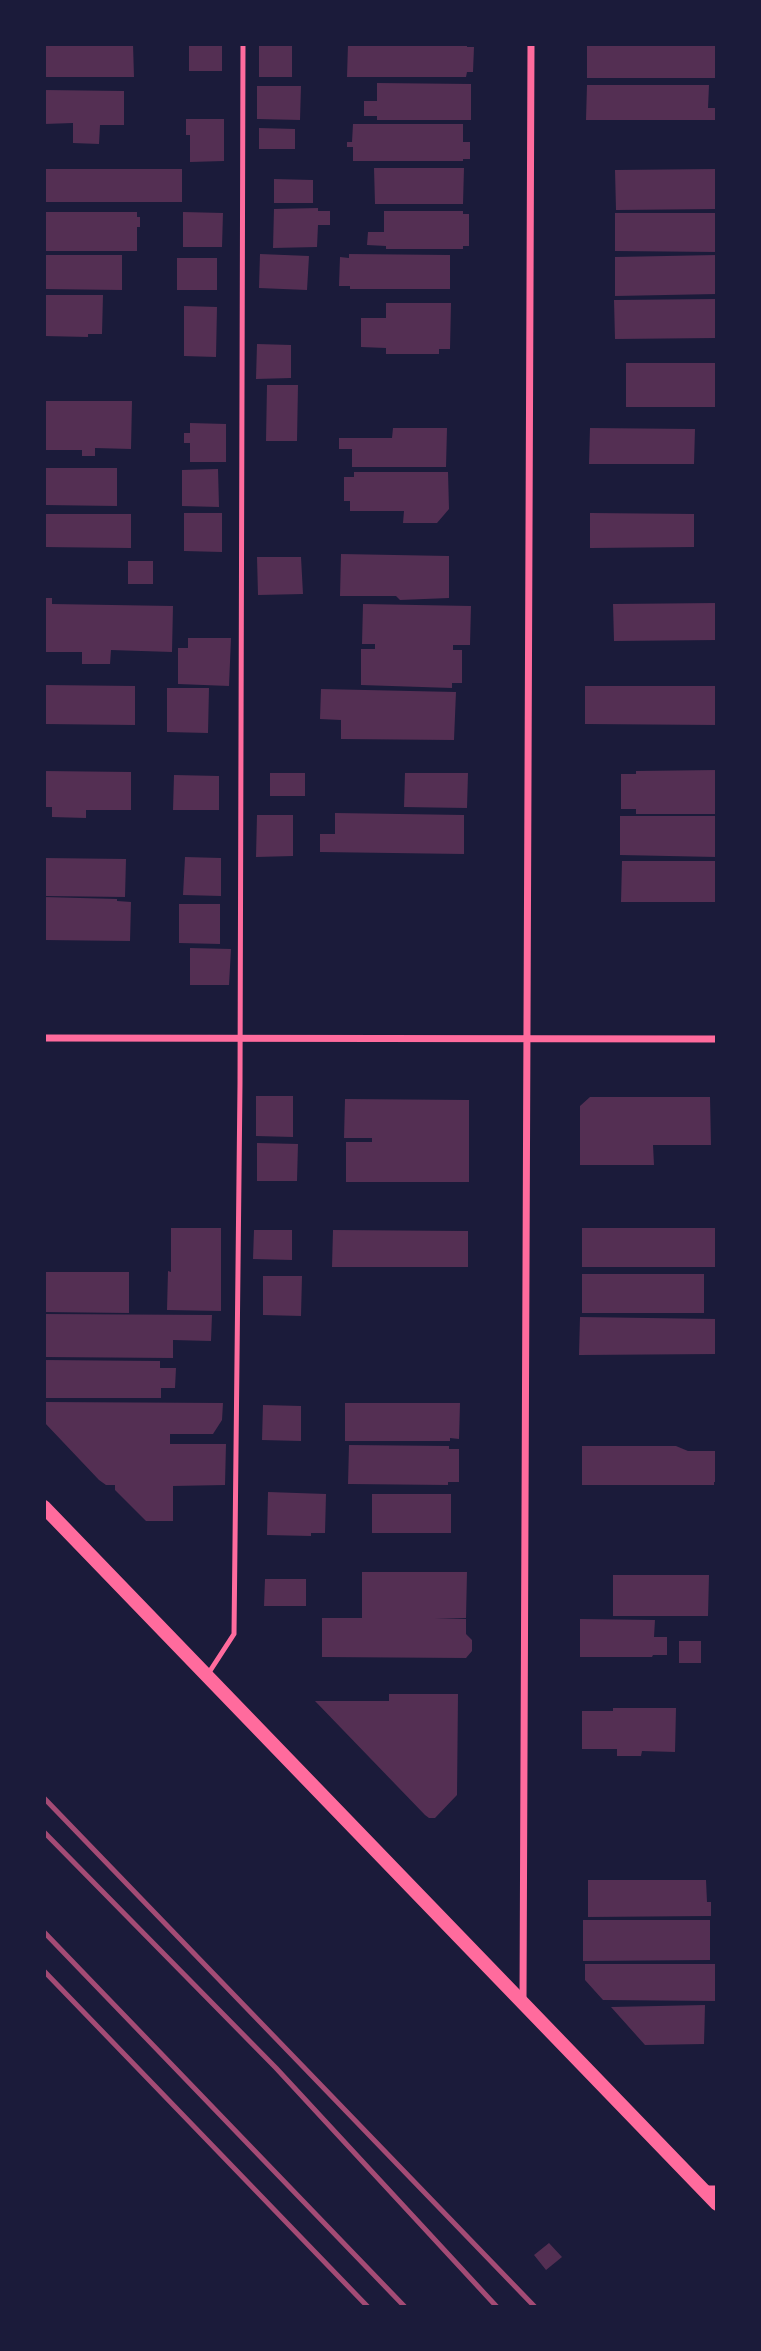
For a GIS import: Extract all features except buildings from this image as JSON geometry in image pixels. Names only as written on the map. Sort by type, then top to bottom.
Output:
[{"type":"main road","points":[[44,1507],[523,2003],[710,2189],[717,2204]]},
{"type":"street","points":[[523,2003],[531,44]]},
{"type":"street","points":[[44,1038],[717,1039]]},
{"type":"lane","points":[[207,1676],[234,1634],[240,1038],[243,44]]},
{"type":"railway","points":[[44,1798],[535,2307]]},
{"type":"railway","points":[[44,1832],[276,2068],[497,2307]]},
{"type":"railway","points":[[44,1932],[405,2307]]},
{"type":"railway","points":[[44,1971],[368,2307]]}]
